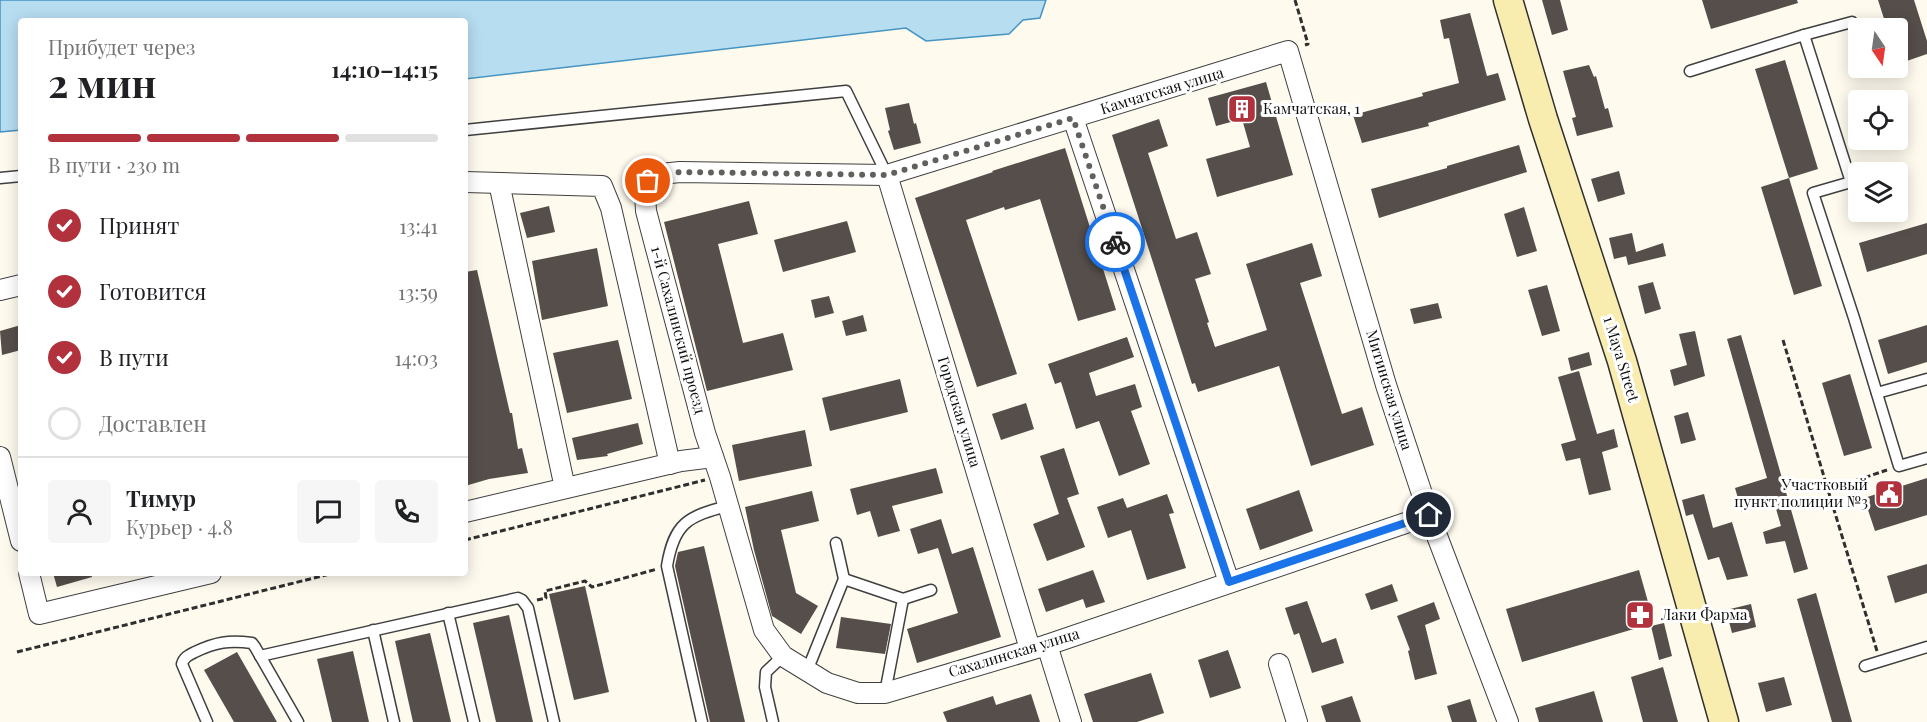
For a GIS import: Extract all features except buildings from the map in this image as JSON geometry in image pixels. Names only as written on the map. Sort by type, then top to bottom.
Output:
[{"type":"street","name":"1 Maya Street","points":[[1508,0],[1543,119],[1623,361],[1724,722]]},
{"type":"street","name":"Камчатская улица","points":[[648,181],[661,174],[680,172],[887,175],[1288,51]]},
{"type":"street","name":"Митинская улица","points":[[1288,51],[1386,385],[1429,515],[1508,722]]},
{"type":"street","points":[[1073,118],[1229,582]]},
{"type":"street","name":"Городская улица","points":[[887,175],[1038,647],[1071,722]]},
{"type":"street","name":"1-й Сахалинский проезд","points":[[648,181],[645,193],[646,211],[703,424],[720,477]]},
{"type":"street","points":[[468,182],[602,186],[611,208],[669,464]]},
{"type":"street","points":[[499,183],[566,488]]},
{"type":"street","points":[[0,290],[18,286]]},
{"type":"street","points":[[0,457],[18,529]]},
{"type":"street","points":[[468,511],[669,464],[713,457]]},
{"type":"street","name":"Сахалинская улица","points":[[720,477],[764,630],[783,656],[827,683],[858,693],[885,693],[1038,647],[1429,515]]},
{"type":"street","points":[[30,576],[39,614],[179,577]]},
{"type":"street","points":[[1279,664],[1297,722]]},
{"type":"lane","points":[[1690,71],[1848,23]]},
{"type":"lane","points":[[1804,35],[1851,182],[1814,193],[1899,466],[1927,458]]},
{"type":"lane","points":[[468,130],[846,91],[887,175]]},
{"type":"lane","points":[[0,178],[18,176]]},
{"type":"lane","points":[[1877,393],[1927,379]]},
{"type":"lane","points":[[702,722],[667,566],[669,550],[676,534],[686,522],[699,514],[728,506]]},
{"type":"lane","points":[[807,671],[844,579],[836,543]]},
{"type":"lane","points":[[844,579],[903,599],[931,590]]},
{"type":"lane","points":[[261,656],[518,598],[526,603],[554,722]]},
{"type":"lane","points":[[885,693],[903,599]]},
{"type":"lane","points":[[448,613],[474,722]]},
{"type":"lane","points":[[373,630],[394,722]]},
{"type":"lane","points":[[207,722],[182,664],[183,659],[209,645],[220,642],[252,643],[298,722]]},
{"type":"lane","points":[[1865,666],[1927,647]]},
{"type":"lane","points":[[773,722],[765,687],[766,672],[783,656]]},
{"type":"path","points":[[1288,51],[1308,44],[1295,0]]},
{"type":"path","points":[[1783,340],[1881,661]]},
{"type":"path","points":[[1828,490],[1899,466]]},
{"type":"path","points":[[468,539],[720,477]]},
{"type":"path","points":[[526,603],[546,598],[545,591],[585,581],[592,587],[667,566]]},
{"type":"path","points":[[17,652],[321,576]]},
{"type":"water","points":[[0,0],[1046,0],[1040,18],[1023,20],[1009,34],[926,41],[906,28],[468,79],[468,18],[18,18],[18,130],[0,132]]},
{"type":"way so far","points":[[648,181],[661,174],[680,172],[887,175],[1073,118],[1115,242]]},
{"type":"place","name":"Камчатская, 1","points":[[1242,109]]},
{"type":"place","name":"Участковый пункт полиции №3","points":[[1889,494]]},
{"type":"place","name":"Лаки Фарма","points":[[1640,615]]},
{"type":"route","points":[[1115,242],[1229,582],[1429,515]]}]
